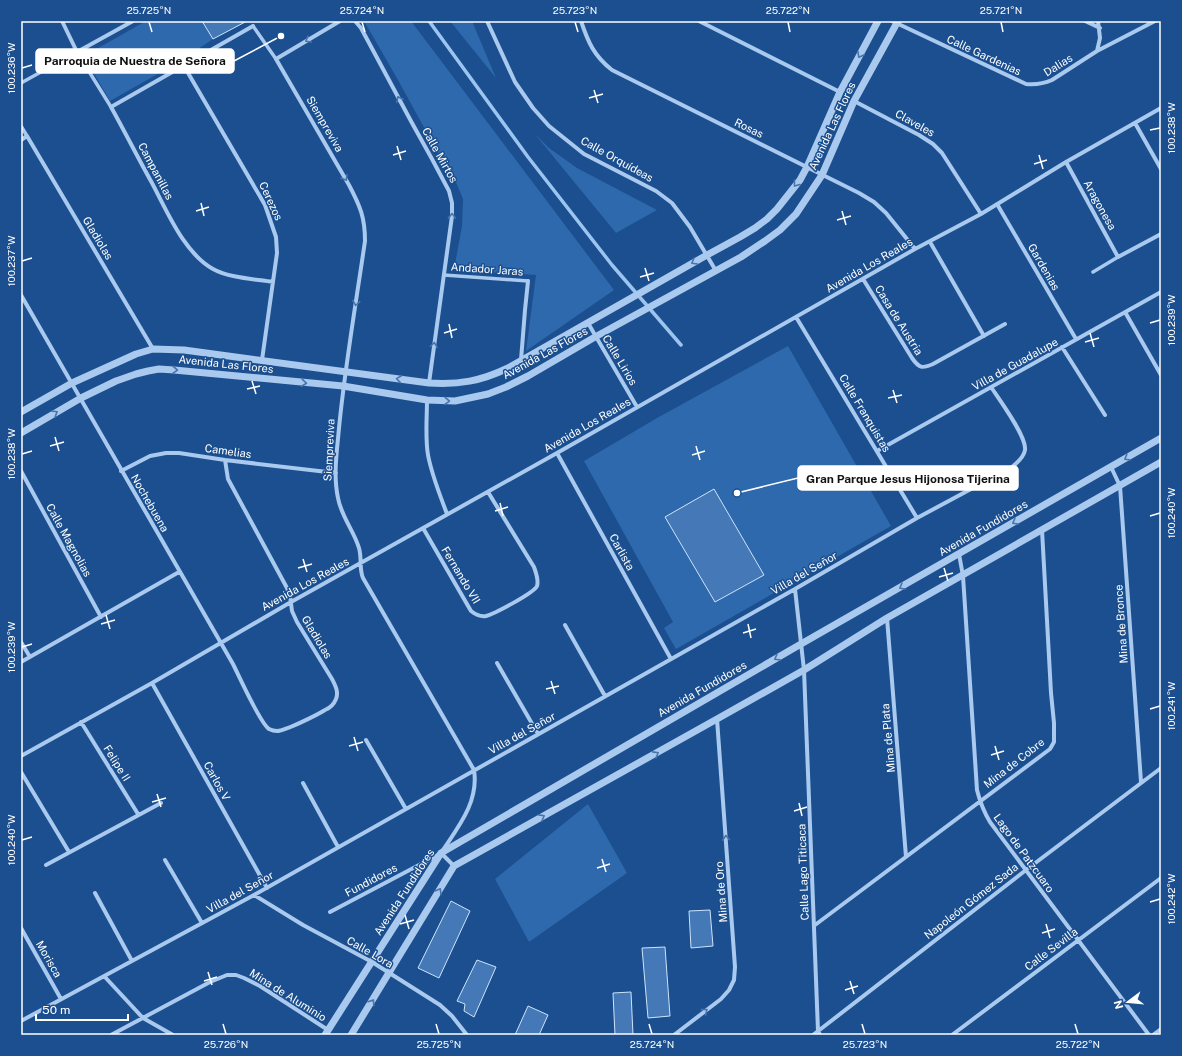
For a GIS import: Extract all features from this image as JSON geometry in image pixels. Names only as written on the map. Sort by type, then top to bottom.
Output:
[{"type":"street","name":"Campanillas","points":[[62,21],[77,52],[111,107],[187,245],[200,260],[214,270],[232,276],[273,282]]},
{"type":"street","points":[[21,83],[133,21]]},
{"type":"street","points":[[111,107],[253,26],[276,59],[340,21]]},
{"type":"street","name":"Calle Mirtos","points":[[356,21],[449,191],[452,203],[452,216],[429,383]]},
{"type":"street","name":"Calle Orquídeas","points":[[487,21],[515,82],[533,108],[548,126],[584,154],[656,191],[672,203],[690,227],[716,271]]},
{"type":"street","name":"Rosas","points":[[581,21],[591,47],[603,63],[612,70],[859,193],[874,202],[886,213],[915,249]]},
{"type":"street","points":[[699,21],[840,92]]},
{"type":"street","name":"Avenida Las Flores","points":[[21,412],[72,383],[131,356],[153,349],[173,349],[429,383],[462,383],[495,374],[740,237],[767,219],[800,180],[840,92],[878,21]]},
{"type":"street","points":[[1085,21],[1100,28]]},
{"type":"street","points":[[1097,51],[1100,38],[1098,21]]},
{"type":"street","name":"Dalias","points":[[1026,84],[1036,85],[1045,83],[1097,51],[1155,21]]},
{"type":"street","name":"Avenida Las Flores","points":[[21,433],[81,398],[116,381],[132,375],[159,369],[343,386],[427,400],[463,400],[488,394],[506,387],[741,257],[780,230],[796,214],[822,175],[854,101],[896,22]]},
{"type":"street","name":"Calle Gardenias","points":[[896,22],[1026,84]]},
{"type":"street","name":"Siempreviva","points":[[276,59],[359,203],[366,226],[366,241],[343,386],[336,473],[340,506],[358,543],[360,550],[360,569],[363,578],[474,770]]},
{"type":"street","name":"Cerezos","points":[[184,66],[265,205],[276,237],[277,253],[262,360]]},
{"type":"street","name":"Claveles","points":[[854,101],[919,135],[933,144],[942,153],[981,214]]},
{"type":"street","name":"Avenida Los Reales","points":[[21,756],[915,249],[981,214],[1066,162],[1161,108]]},
{"type":"street","points":[[1135,123],[1161,169]]},
{"type":"street","points":[[21,126],[27,136],[21,140]]},
{"type":"street","name":"Gladiolas","points":[[27,136],[153,349]]},
{"type":"street","name":"Aragonesa","points":[[1066,162],[1118,257]]},
{"type":"street","name":"Gardenias","points":[[997,204],[1076,339]]},
{"type":"street","points":[[1093,272],[1161,234]]},
{"type":"street","points":[[930,242],[984,336],[1005,324]]},
{"type":"street","name":"Andador Jaras","points":[[444,275],[528,281]]},
{"type":"street","name":"Casa de Austria","points":[[864,279],[917,365],[923,367],[933,364],[984,336]]},
{"type":"street","points":[[521,360],[524,310],[528,281]]},
{"type":"street","name":"Villa de Guadalupe","points":[[877,451],[1161,292]]},
{"type":"street","name":"Nochebuena","points":[[21,295],[232,664],[262,720]]},
{"type":"street","points":[[1125,312],[1161,375]]},
{"type":"street","name":"Calle Franquistas","points":[[796,317],[917,518]]},
{"type":"street","name":"Calle Lirios","points":[[588,323],[637,407]]},
{"type":"street","points":[[1062,347],[1105,415]]},
{"type":"street","name":"Villa del Señor","points":[[21,1021],[267,888],[795,589],[917,518],[1012,467],[1025,451],[1025,446],[1021,434],[991,387]]},
{"type":"street","points":[[427,400],[428,454],[447,514]]},
{"type":"street","name":"Avenida Fundidores","points":[[326,1033],[441,853],[801,644],[1161,438]]},
{"type":"street","name":"Camelias","points":[[121,471],[150,456],[166,453],[179,453],[224,460],[336,473]]},
{"type":"street","name":"Carlista","points":[[557,453],[671,659]]},
{"type":"street","name":"Gladiolas","points":[[224,460],[228,479],[289,592],[292,611],[297,622],[335,684],[337,694],[333,704],[326,710],[283,730],[272,731],[262,720]]},
{"type":"street","points":[[351,1035],[390,974],[454,866],[804,670],[887,618],[1161,462]]},
{"type":"street","name":"Mina de Bronce","points":[[1111,467],[1120,486],[1141,782]]},
{"type":"street","name":"Calle Magnolias","points":[[21,471],[101,617]]},
{"type":"street","name":"Fernando VII","points":[[423,528],[471,612],[476,615],[486,616],[530,593],[537,586],[538,581],[534,568],[488,492]]},
{"type":"street","name":"Mina de Cobre","points":[[815,926],[1050,749],[1054,742],[1054,723],[1042,530]]},
{"type":"street","name":"Lago de Patzcuaro","points":[[959,554],[963,576],[976,778],[980,802],[990,822],[1149,1035]]},
{"type":"street","points":[[21,662],[179,572]]},
{"type":"street","name":"Calle Lago Titicaca","points":[[795,589],[804,670],[819,1033]]},
{"type":"street","name":"Mina de Plata","points":[[887,618],[906,857]]},
{"type":"street","points":[[565,625],[605,696]]},
{"type":"street","points":[[21,642],[30,657]]},
{"type":"street","points":[[497,663],[538,734]]},
{"type":"street","name":"Carlos V","points":[[152,683],[267,888]]},
{"type":"street","name":"Mina de Oro","points":[[674,1035],[721,998],[729,990],[734,980],[735,967],[717,719]]},
{"type":"street","name":"Felipe II","points":[[81,722],[138,814]]},
{"type":"street","points":[[366,740],[406,809]]},
{"type":"street","name":"Napoleón Gómez Sada","points":[[813,1035],[819,1033],[1026,870],[1161,768]]},
{"type":"street","points":[[454,866],[441,853],[464,817],[470,804],[475,780],[474,770]]},
{"type":"street","points":[[21,772],[69,852]]},
{"type":"street","points":[[303,783],[338,847]]},
{"type":"street","points":[[46,865],[138,814],[161,803]]},
{"type":"street","name":"Fundidores","points":[[330,912],[441,853]]},
{"type":"street","points":[[165,860],[202,923]]},
{"type":"street","name":"Calle Sevilla","points":[[952,1035],[1161,878]]},
{"type":"street","points":[[95,893],[132,961]]},
{"type":"street","name":"Calle Lora","points":[[254,895],[303,925],[372,962],[440,1005],[452,1016],[467,1035]]},
{"type":"street","name":"Morisca","points":[[21,928],[61,999]]},
{"type":"street","name":"Mina de Aluminio","points":[[110,1035],[216,979],[231,974],[244,978],[260,986],[326,1033]]},
{"type":"street","points":[[104,976],[143,1018],[173,1035]]},
{"type":"street","points":[[1153,1035],[1161,1029]]},
{"type":"shaded area","points":[[146,21],[202,21],[213,39],[177,63],[110,101],[84,56]]},
{"type":"shaded area","points":[[364,21],[411,21],[614,290],[526,351],[536,275],[454,270],[462,226],[463,199],[453,175],[438,153]]},
{"type":"shaded area","points":[[450,21],[472,21],[496,78]]},
{"type":"shaded area","points":[[534,133],[549,148],[577,168],[657,210],[616,233]]},
{"type":"shaded area","points":[[788,346],[891,526],[676,649],[664,628],[673,622],[584,461],[657,418]]},
{"type":"shaded area","points":[[588,804],[627,873],[529,942],[495,879]]},
{"type":"building","points":[[202,21],[247,21],[213,39]]},
{"type":"building","points":[[714,489],[764,575],[715,602],[665,517]]},
{"type":"building","points":[[451,901],[470,911],[439,978],[418,968]]},
{"type":"building","points":[[710,910],[713,946],[691,948],[689,911]]},
{"type":"building","points":[[665,947],[670,1016],[648,1018],[642,948]]},
{"type":"building","points":[[477,960],[496,967],[474,1017],[464,1011],[465,1004],[457,1001]]},
{"type":"building","points":[[631,992],[633,1035],[615,1035],[613,993]]},
{"type":"building","points":[[528,1006],[548,1015],[539,1035],[515,1035]]},
{"type":"waterway","points":[[429,21],[528,157],[612,265],[681,345]]},
{"type":"place","name":"Parroquia de Nuestra de Señora","points":[[281,36]]},
{"type":"place","name":"Gran Parque Jesus Hijonosa Tijerina","points":[[737,493]]}]
